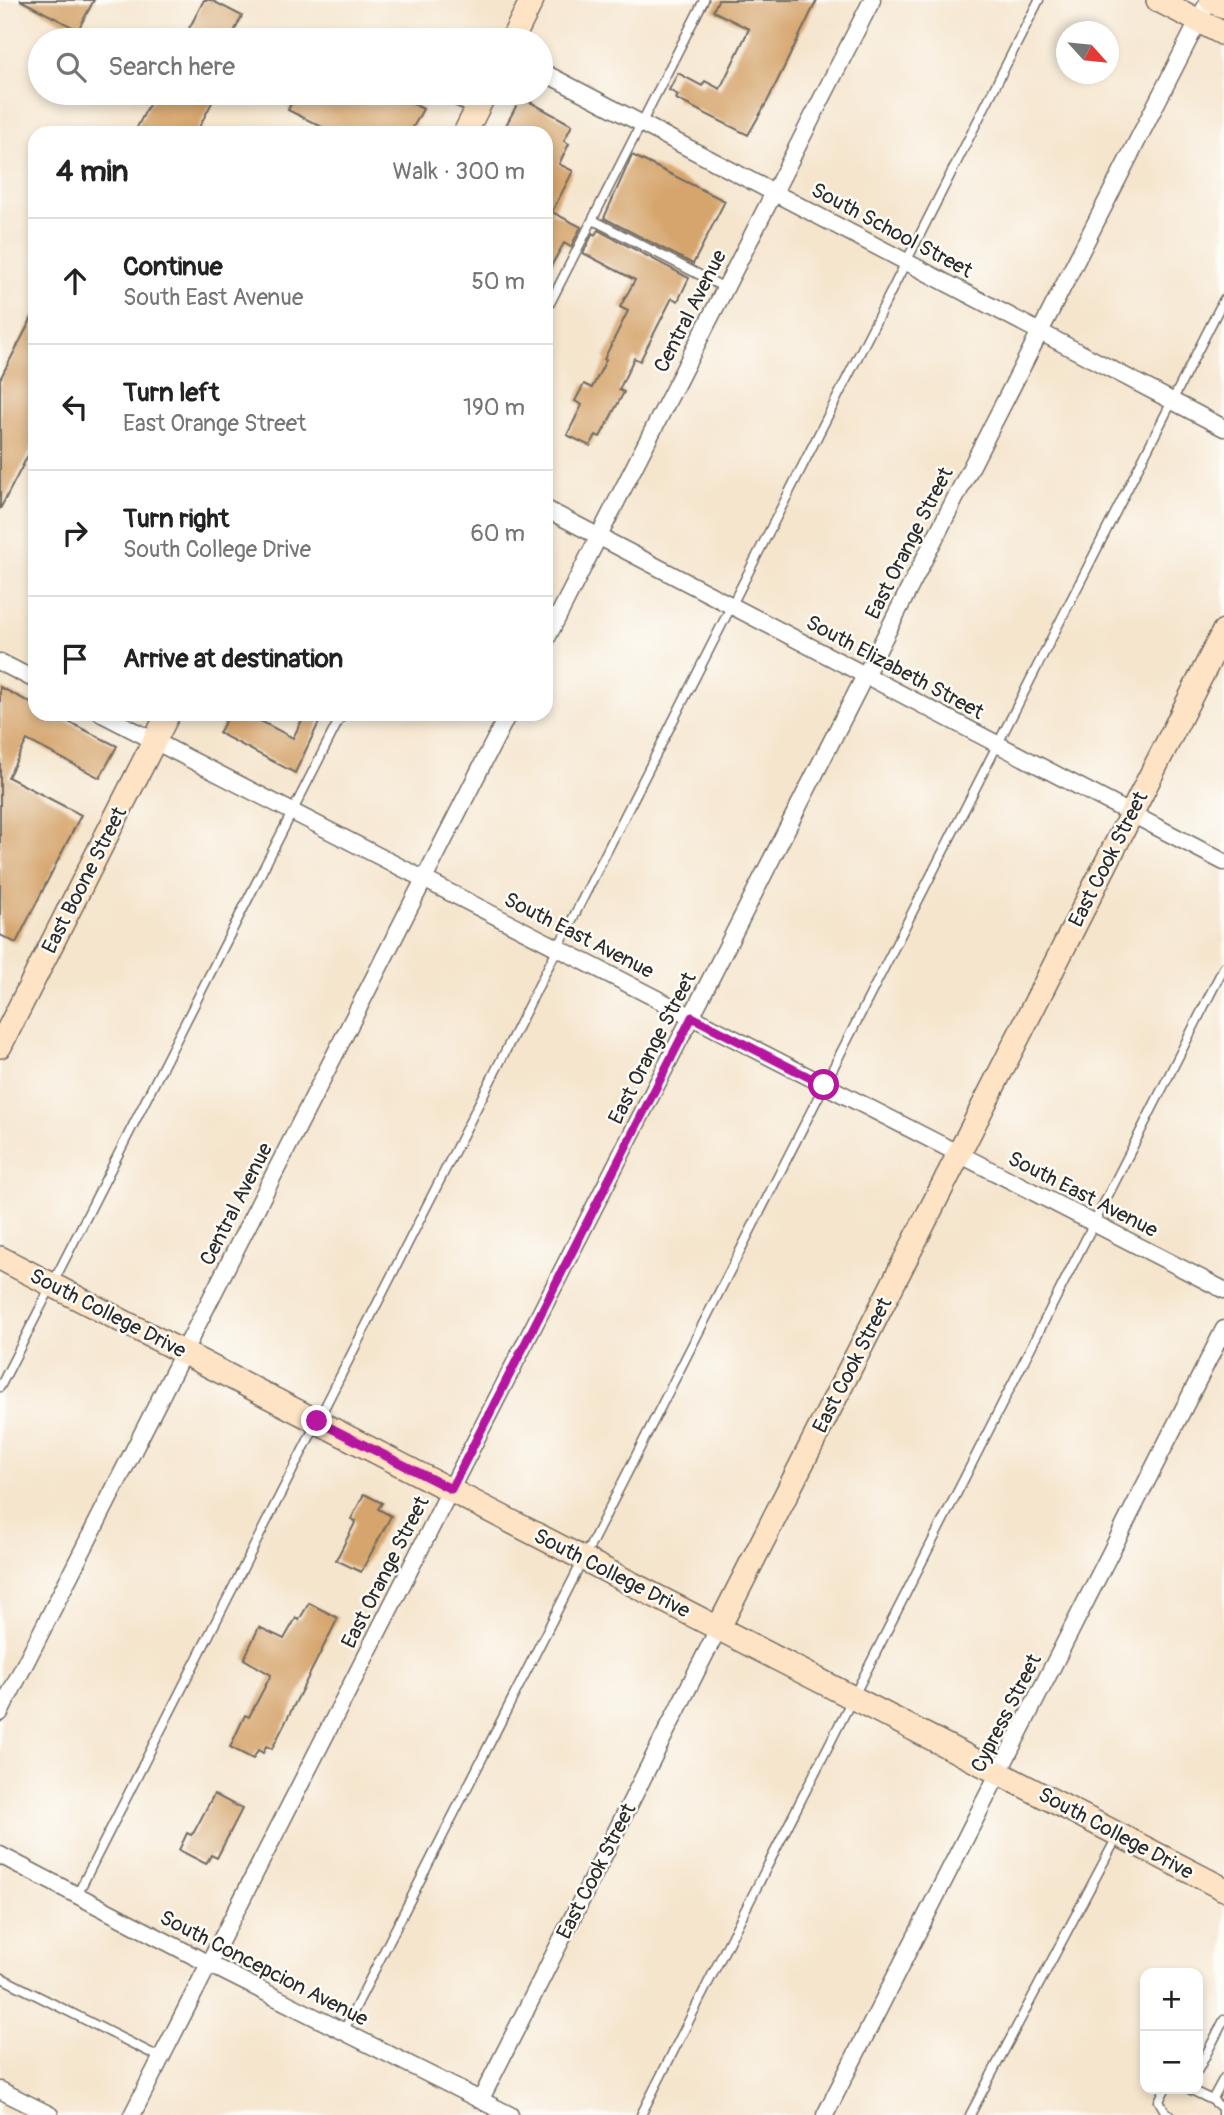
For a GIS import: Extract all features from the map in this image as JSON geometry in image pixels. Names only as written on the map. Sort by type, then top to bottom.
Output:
[{"type":"street","points":[[518,28],[532,0]]},
{"type":"street","name":"Central Avenue","points":[[553,626],[872,0]]},
{"type":"street","points":[[1158,0],[1224,34]]},
{"type":"street","points":[[1210,0],[1224,7]]},
{"type":"street","name":"East Orange Street","points":[[132,2115],[1210,0]]},
{"type":"street","name":"South School Street","points":[[553,78],[1224,428]]},
{"type":"street","points":[[468,126],[478,105]]},
{"type":"street","name":"South Elizabeth Street","points":[[553,513],[1224,862]]},
{"type":"street","name":"East Cook Street","points":[[481,2099],[1224,631]]},
{"type":"street","points":[[0,662],[28,676]]},
{"type":"street","name":"South East Avenue","points":[[116,721],[1224,1290]]},
{"type":"street","name":"East Boone Street","points":[[0,1046],[165,721]]},
{"type":"street","name":"Central Avenue","points":[[0,1713],[504,721]]},
{"type":"street","name":"South College Drive","points":[[0,1258],[1224,1889]]},
{"type":"street","name":"Cypress Street","points":[[825,2115],[1224,1329]]},
{"type":"street","name":"South Concepcion Avenue","points":[[0,1856],[510,2115]]},
{"type":"street","points":[[0,2090],[50,2115]]},
{"type":"lane","points":[[553,298],[704,0]]},
{"type":"lane","points":[[76,1896],[1039,0]]},
{"type":"lane","points":[[593,220],[725,288]]},
{"type":"lane","points":[[343,2032],[1224,299]]},
{"type":"lane","points":[[0,1387],[338,721]]},
{"type":"lane","points":[[640,2115],[1224,968]]},
{"type":"lane","points":[[970,2115],[1119,1835]]},
{"type":"lane","points":[[0,1977],[161,2058]]},
{"type":"lane","points":[[1203,2060],[1224,2020]]},
{"type":"lane","points":[[1212,2100],[1224,2078]]},
{"type":"lane","points":[[1162,2094],[1159,2101],[1171,2115]]},
{"type":"lane","points":[[1199,2094],[1222,2108],[1222,2115]]},
{"type":"building","points":[[20,0],[94,0],[79,28],[74,28]]},
{"type":"building","points":[[204,0],[211,0],[242,16],[236,28],[189,28]]},
{"type":"building","points":[[718,0],[817,0],[748,135],[676,99],[678,95],[669,90],[678,73],[702,86],[705,81],[720,89],[749,29],[713,11]]},
{"type":"building","points":[[149,105],[211,105],[200,126],[138,126]]},
{"type":"building","points":[[290,105],[415,105],[423,109],[414,126],[320,126],[288,110]]},
{"type":"building","points":[[517,105],[536,105],[572,125],[564,141],[569,144],[559,164],[573,171],[553,210],[553,126],[506,126]]},
{"type":"building","points":[[632,155],[725,201],[693,264],[604,218]]},
{"type":"building","points":[[553,213],[581,227],[571,247],[564,243],[553,263]]},
{"type":"building","points":[[598,230],[689,278],[678,301],[672,298],[640,361],[634,358],[619,390],[624,392],[600,437],[596,435],[590,446],[567,435],[582,405],[575,401],[584,384],[592,388],[606,360],[604,359],[628,311],[620,307],[635,280],[583,253],[593,233],[595,235]]},
{"type":"building","points":[[28,325],[28,455],[0,509],[0,379]]},
{"type":"building","points":[[0,687],[28,701],[28,721],[67,721],[117,746],[100,778],[27,740],[8,777],[81,815],[16,943],[0,935]]},
{"type":"building","points":[[225,721],[260,721],[293,738],[302,721],[320,721],[295,773],[219,733]]},
{"type":"building","points":[[364,1494],[382,1503],[378,1509],[391,1516],[361,1572],[336,1560],[356,1521],[351,1519]]},
{"type":"building","points":[[309,1603],[338,1618],[272,1749],[266,1746],[263,1753],[258,1750],[253,1759],[230,1747],[245,1715],[249,1717],[271,1675],[244,1659],[259,1627],[284,1639],[296,1618],[299,1620]]},
{"type":"building","points":[[214,1794],[242,1809],[217,1858],[211,1855],[206,1864],[179,1850],[187,1833],[191,1835],[194,1832]]},
{"type":"route","points":[[317,1421],[451,1489],[692,1017],[824,1085]]}]
